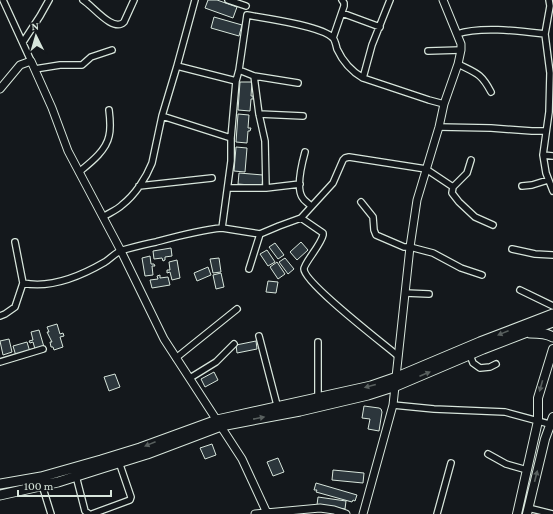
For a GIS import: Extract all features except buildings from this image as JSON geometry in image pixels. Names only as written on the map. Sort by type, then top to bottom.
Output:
[{"type":"main road","points":[[525,329],[532,317],[553,307]]},
{"type":"main road","points":[[0,495],[76,476],[147,454],[219,423],[320,406],[368,396],[470,355],[553,314]]},
{"type":"main road","points":[[1,484],[41,477],[102,460],[277,406],[371,386],[525,329],[553,322]]},
{"type":"main road","points":[[525,329],[553,337]]},
{"type":"main road","points":[[517,514],[538,421],[538,398],[553,349]]},
{"type":"main road","points":[[528,511],[545,439],[552,422]]},
{"type":"main road","points":[[0,499],[12,492]]},
{"type":"street","points":[[3,0],[35,69],[68,151],[121,251],[164,339],[242,459],[267,513]]},
{"type":"street","points":[[23,42],[49,0]]},
{"type":"street","points":[[83,0],[89,3],[101,16],[118,25],[124,22],[134,0]]},
{"type":"street","points":[[103,217],[122,206],[139,186],[152,163],[162,116],[195,0]]},
{"type":"street","points":[[222,228],[231,161],[231,138],[236,81],[247,15],[245,3],[228,0]]},
{"type":"street","points":[[333,38],[344,6],[344,2],[342,0]]},
{"type":"street","points":[[363,78],[372,45],[390,0]]},
{"type":"street","points":[[363,514],[393,405],[410,247],[417,200],[461,50],[461,44],[443,0]]},
{"type":"street","points":[[551,4],[545,34],[550,73],[551,112],[546,131],[543,155],[544,166],[553,191]]},
{"type":"street","points":[[342,13],[380,27]]},
{"type":"street","points":[[247,15],[329,34],[333,38],[340,55],[346,64],[363,78],[444,104]]},
{"type":"street","points":[[457,34],[471,30],[523,31],[545,34]]},
{"type":"street","points":[[35,69],[60,65],[82,65],[90,57],[112,50]]},
{"type":"street","points":[[428,51],[461,50]]},
{"type":"street","points":[[0,89],[20,65],[31,61]]},
{"type":"street","points":[[458,64],[478,74],[485,80],[490,92]]},
{"type":"street","points":[[177,66],[236,81]]},
{"type":"street","points":[[239,70],[254,76],[298,83]]},
{"type":"street","points":[[254,76],[259,114],[265,141],[266,188]]},
{"type":"street","points":[[79,172],[92,162],[107,142],[110,130],[110,110]]},
{"type":"street","points":[[259,114],[303,116]]},
{"type":"street","points":[[162,116],[231,138]]},
{"type":"street","points":[[439,126],[546,131]]},
{"type":"street","points":[[305,152],[302,165],[300,189],[303,199],[311,206]]},
{"type":"street","points":[[543,155],[553,156]]},
{"type":"street","points":[[23,283],[37,285],[62,281],[81,275],[121,251],[205,230],[222,228],[260,234],[301,218],[333,183],[342,160],[349,157],[426,169],[453,186]]},
{"type":"street","points":[[471,160],[467,173],[453,186],[452,193],[454,198],[475,218],[493,225]]},
{"type":"street","points":[[139,186],[212,178]]},
{"type":"street","points":[[522,186],[532,185],[548,180]]},
{"type":"street","points":[[228,188],[266,188],[300,184]]},
{"type":"street","points":[[361,202],[373,217],[376,235],[396,244],[434,252],[461,268],[482,275]]},
{"type":"street","points":[[301,218],[323,235],[316,251],[305,266],[305,274],[340,309],[398,356]]},
{"type":"street","points":[[249,269],[260,234]]},
{"type":"street","points":[[0,316],[15,307],[23,283],[15,242]]},
{"type":"street","points":[[512,249],[535,254],[553,255]]},
{"type":"street","points":[[520,290],[532,294],[553,307]]},
{"type":"street","points":[[405,293],[429,294]]},
{"type":"street","points":[[176,358],[237,309]]},
{"type":"street","points":[[259,336],[277,406]]},
{"type":"street","points":[[318,342],[318,398]]},
{"type":"street","points":[[190,378],[216,362],[234,344]]},
{"type":"street","points":[[0,362],[43,349]]},
{"type":"street","points":[[470,355],[473,363],[480,368],[490,367],[496,364]]},
{"type":"street","points":[[393,405],[434,409],[505,412],[538,421],[552,422]]},
{"type":"street","points":[[488,454],[506,464],[526,470]]},
{"type":"street","points":[[76,476],[85,511],[90,514],[130,500],[131,497],[119,462]]},
{"type":"street","points":[[437,514],[451,463]]},
{"type":"street","points":[[42,485],[51,514]]},
{"type":"street","points":[[254,514],[320,508],[346,514]]},
{"type":"street","points":[[528,511],[553,514]]}]
